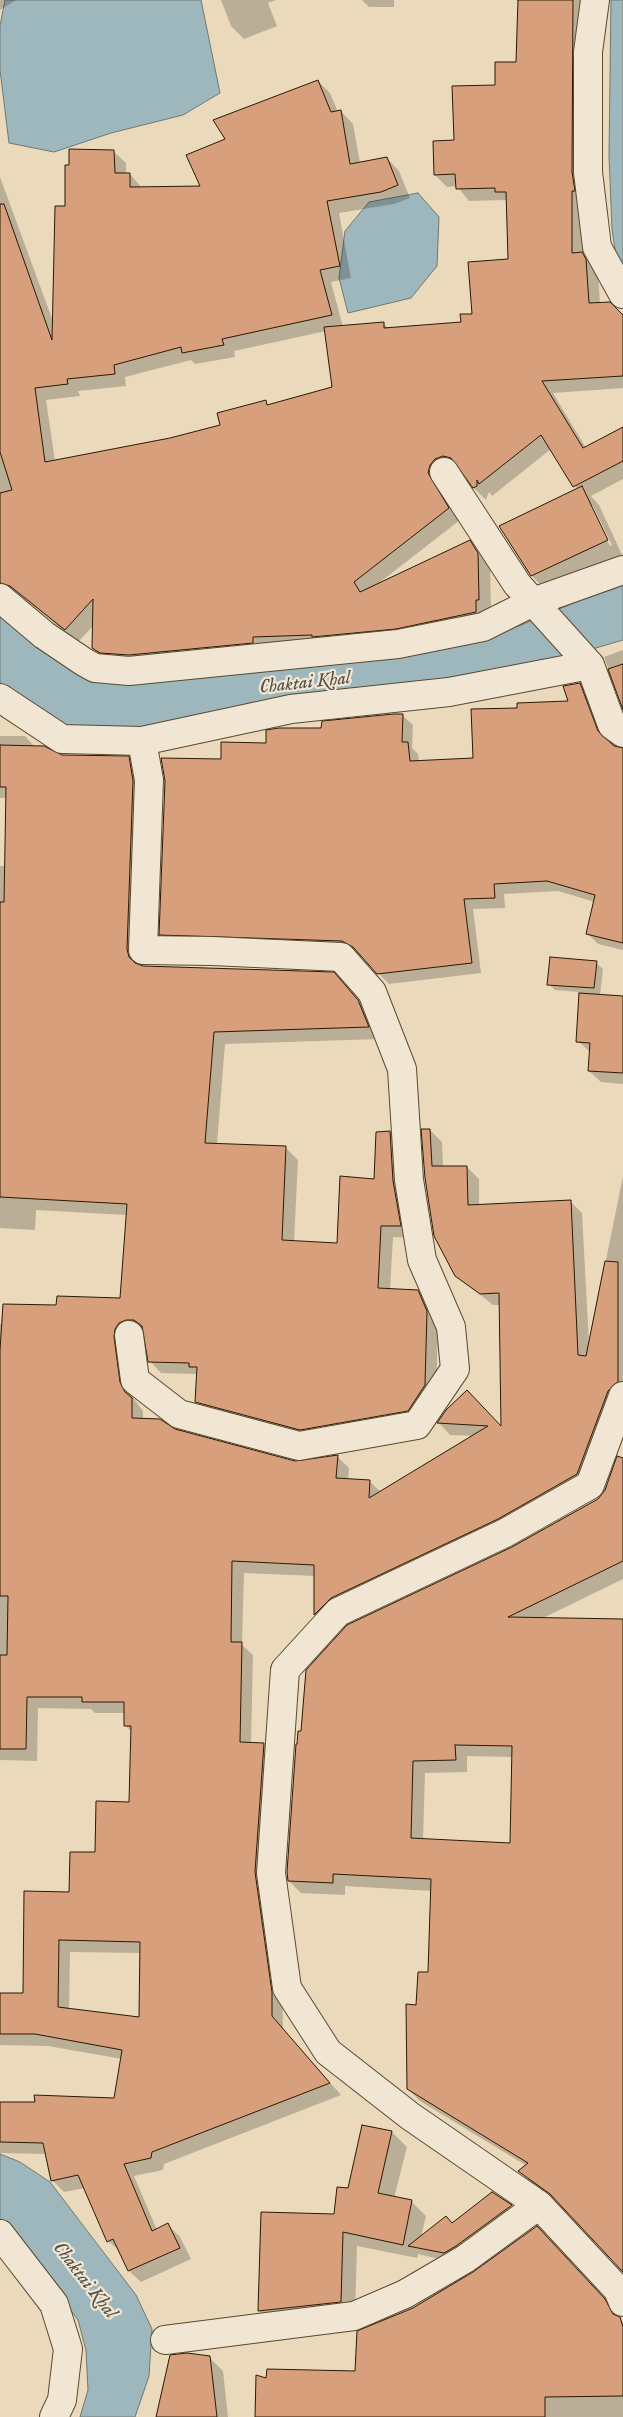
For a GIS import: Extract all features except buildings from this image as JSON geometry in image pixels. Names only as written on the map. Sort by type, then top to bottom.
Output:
[{"type":"street","points":[[595,0],[588,52],[588,172],[597,247],[623,294]]},
{"type":"street","points":[[444,472],[517,584],[590,665],[612,725],[623,733]]},
{"type":"street","points":[[0,598],[44,635],[84,662],[95,668],[129,670],[398,644],[483,627],[538,607],[623,570]]},
{"type":"street","points":[[0,698],[62,739],[142,741],[291,709],[449,692],[590,665]]},
{"type":"street","points":[[129,1335],[135,1380],[179,1414],[299,1446],[416,1425],[455,1369],[451,1326],[422,1260],[409,1180],[402,1069],[372,992],[342,957],[143,950],[149,780],[142,741]]},
{"type":"street","points":[[623,1396],[590,1485],[505,1533],[338,1612],[285,1670],[271,1873],[287,1988],[328,2052],[410,2116],[539,2205],[618,2290],[623,2302]]},
{"type":"street","points":[[165,2340],[354,2316],[405,2294],[466,2259],[539,2205]]},
{"type":"street","points":[[0,2234],[54,2304],[68,2349],[62,2400],[54,2417]]},
{"type":"water","points":[[5,0],[201,0],[220,93],[183,115],[111,133],[54,152],[9,143],[0,70],[0,26]]},
{"type":"water","points":[[611,0],[623,0],[623,280],[617,263],[612,229],[609,155]]},
{"type":"water","points":[[418,193],[439,217],[437,266],[411,298],[348,313],[339,278],[345,231],[369,202]]},
{"type":"water","name":"Chaktai Khal","points":[[623,582],[623,640],[535,666],[128,731],[66,729],[27,705],[0,684],[0,606],[78,667],[421,646],[519,626]]},
{"type":"water","name":"Chaktai Khal","points":[[0,2154],[20,2162],[50,2182],[136,2295],[152,2329],[149,2376],[135,2417],[80,2417],[88,2390],[86,2350],[78,2320],[46,2276],[0,2225]]}]
